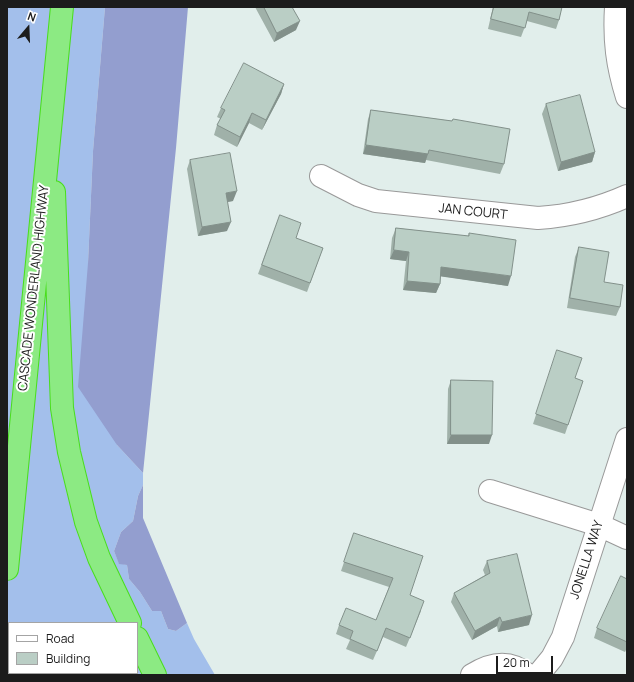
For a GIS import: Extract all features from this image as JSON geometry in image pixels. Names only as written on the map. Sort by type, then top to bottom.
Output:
[{"type":"highway","name":"CASCADE WONDERLAND HIGHWAY","points":[[7,569],[62,7]]},
{"type":"highway","points":[[51,113],[62,408],[69,452],[86,522],[99,558],[130,622]]},
{"type":"highway","points":[[138,640],[155,675]]},
{"type":"street","points":[[616,7],[616,58],[627,97]]},
{"type":"street","name":"JAN COURT","points":[[321,176],[358,195],[376,201],[408,206],[538,218],[572,215],[603,207],[627,196]]},
{"type":"street","name":"JONELLA WAY","points":[[538,675],[558,648],[627,439]]},
{"type":"street","points":[[490,491],[599,525],[627,538]]},
{"type":"street","points":[[472,675],[484,668],[497,664],[510,665],[528,675]]},
{"type":"shaded area","points":[[7,7],[105,7],[93,151],[88,263],[117,445],[143,473],[143,485],[138,496],[133,521],[121,532],[114,551],[119,563],[127,565],[129,579],[140,592],[152,611],[161,611],[168,629],[176,631],[187,623],[194,639],[215,675],[7,675]]},
{"type":"shaded area","points":[[105,7],[188,7],[176,148],[143,473],[117,445],[78,387],[88,263],[93,151]]},
{"type":"shaded area","points":[[143,485],[143,518],[187,623],[176,631],[168,629],[161,611],[152,611],[140,592],[129,579],[127,565],[119,564],[114,551],[121,532],[133,521],[138,496]]},
{"type":"building","points":[[264,7],[292,7],[300,21],[277,33]]},
{"type":"building","points":[[494,7],[562,7],[559,20],[529,12],[525,28],[491,19]]},
{"type":"building","points":[[244,63],[284,84],[266,120],[252,113],[240,137],[217,125],[225,110],[221,108]]},
{"type":"building","points":[[580,95],[595,152],[561,162],[546,104]]},
{"type":"building","points":[[371,110],[452,121],[453,119],[510,129],[504,164],[429,150],[428,154],[366,145]]},
{"type":"building","points":[[230,153],[237,191],[226,193],[231,222],[202,227],[190,160]]},
{"type":"building","points":[[280,215],[301,223],[296,238],[323,248],[310,283],[262,265]]},
{"type":"building","points":[[396,228],[469,236],[469,233],[516,240],[511,276],[441,267],[440,284],[407,281],[409,252],[394,250]]},
{"type":"building","points":[[579,247],[609,252],[604,282],[623,285],[620,307],[570,298]]},
{"type":"building","points":[[557,350],[582,358],[575,378],[583,381],[568,425],[536,414]]},
{"type":"building","points":[[451,380],[493,381],[492,435],[451,435]]},
{"type":"building","points":[[354,533],[423,556],[410,595],[424,601],[410,638],[386,628],[377,651],[350,639],[353,631],[339,625],[346,608],[376,620],[393,578],[344,562]]},
{"type":"building","points":[[517,554],[532,615],[502,622],[500,617],[475,631],[454,593],[490,573],[487,561]]},
{"type":"building","points":[[621,576],[627,579],[627,642],[597,628]]}]
